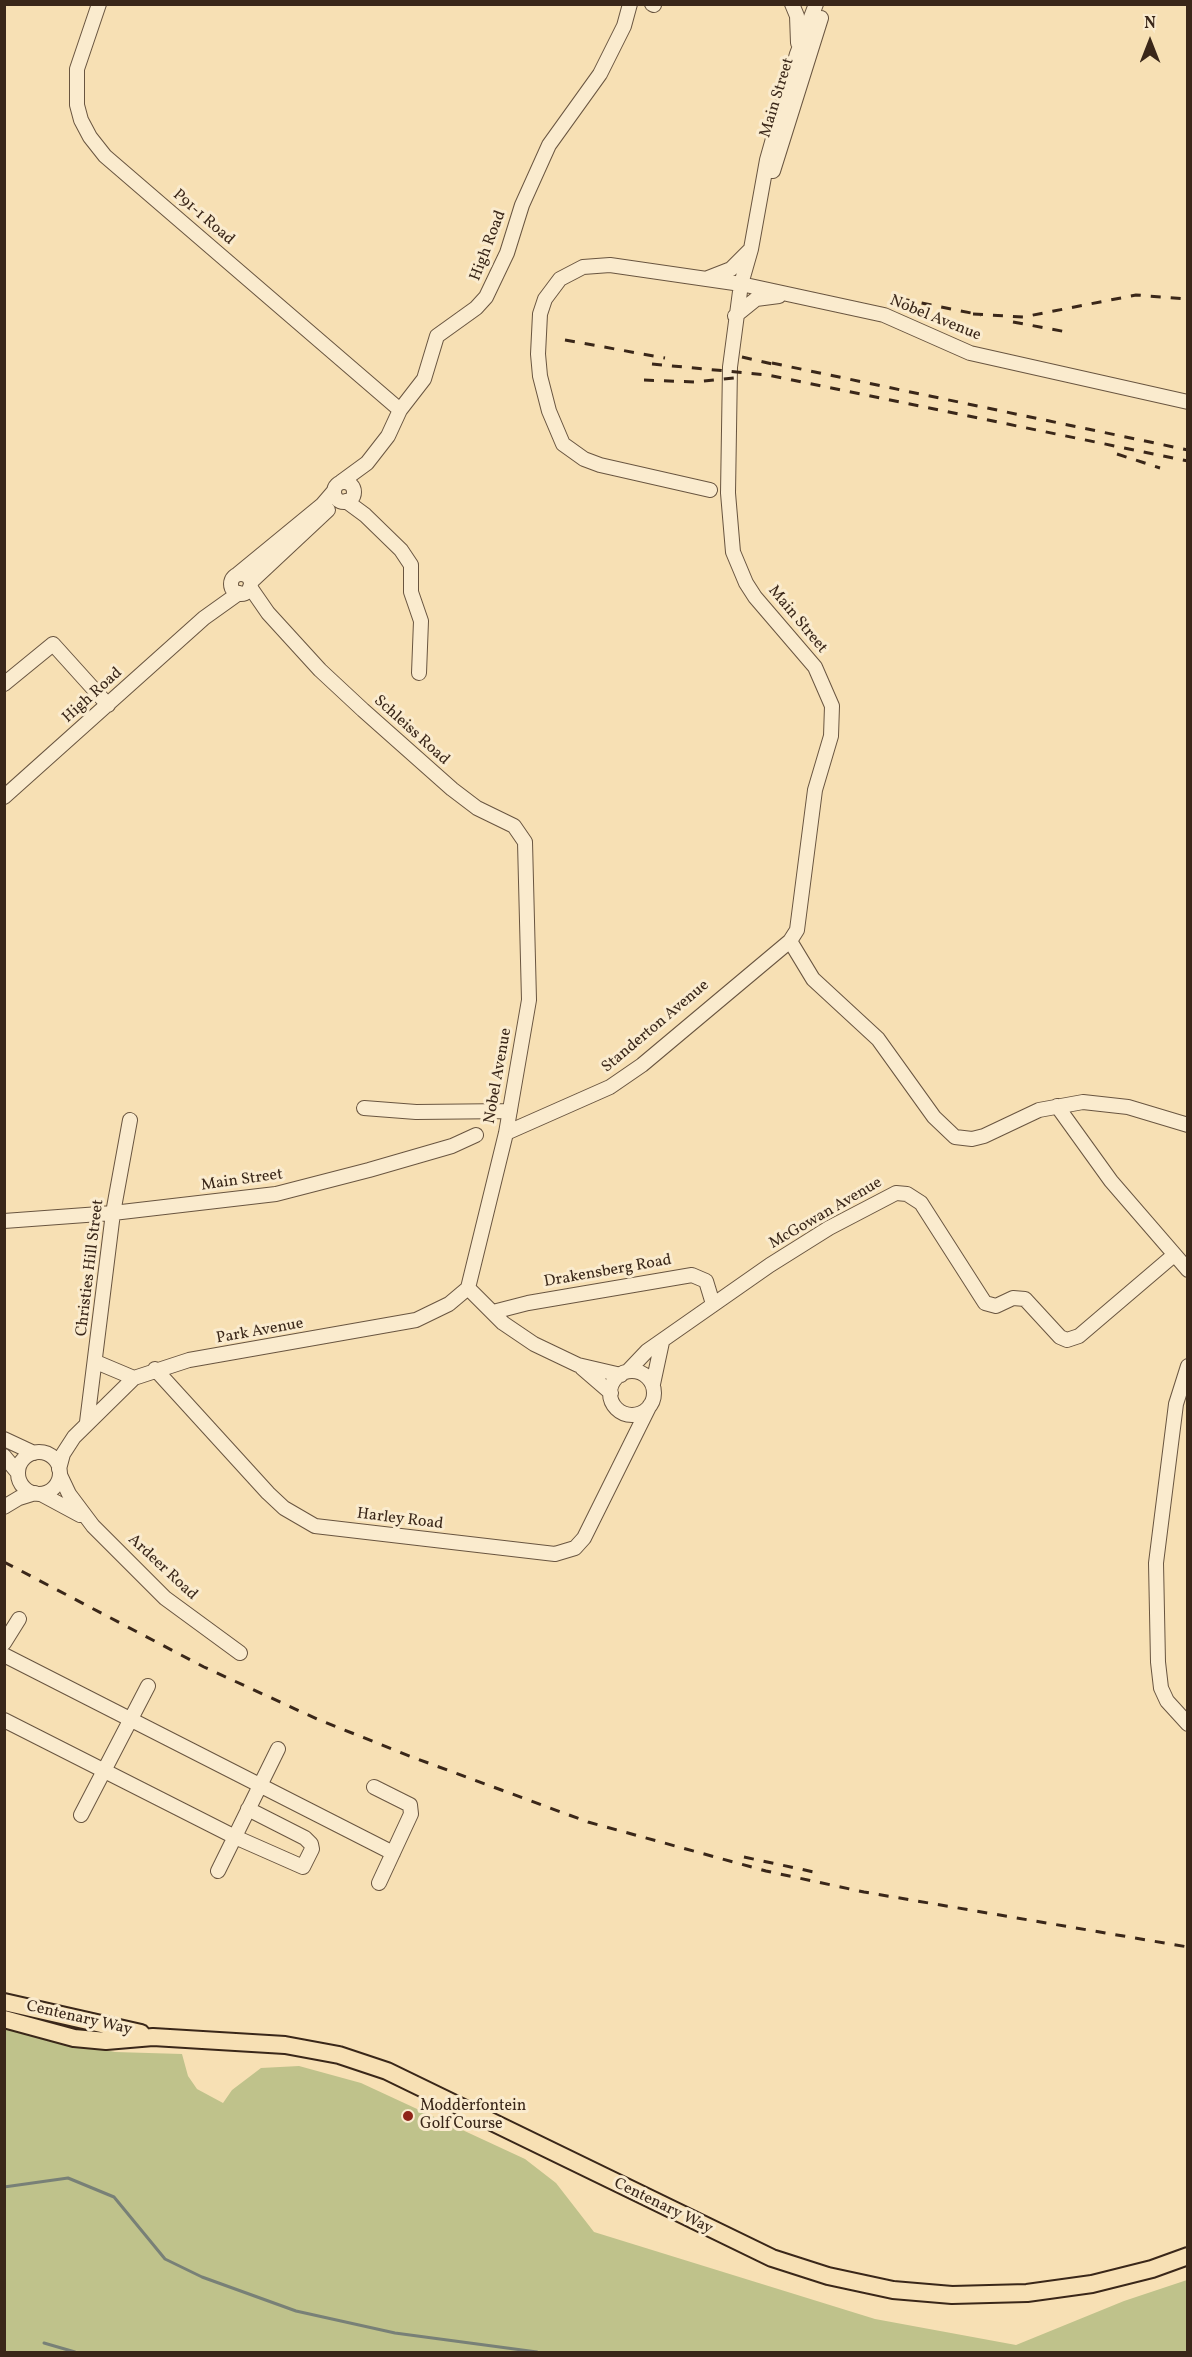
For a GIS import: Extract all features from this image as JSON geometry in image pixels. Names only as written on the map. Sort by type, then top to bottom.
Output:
[{"type":"main road","name":"Centenary Way","points":[[4,2002],[153,2037]]},
{"type":"main road","name":"Centenary Way","points":[[4,2019],[74,2038],[106,2041],[153,2037],[285,2045],[339,2055],[378,2068],[772,2258],[828,2276],[893,2290],[952,2295],[1027,2294],[1092,2284],[1152,2270],[1188,2256]]},
{"type":"street","name":"High Road","points":[[4,797],[345,493],[388,436],[400,410],[424,379],[437,336],[476,309],[492,286],[522,205],[549,145],[600,74],[624,26],[630,4]]},
{"type":"street","points":[[792,4],[799,28],[797,54]]},
{"type":"street","name":"Main Street","points":[[790,941],[797,930],[800,914],[815,790],[831,736],[832,706],[814,667],[755,597],[746,583],[733,552],[728,494],[730,367],[736,311],[761,201],[767,160],[797,54],[816,4]]},
{"type":"street","name":"Main Street","points":[[761,201],[825,4]]},
{"type":"street","name":"P91-1 Road","points":[[100,5],[81,58],[77,79],[81,120],[90,138],[105,156],[400,410]]},
{"type":"street","points":[[751,249],[730,269],[711,280],[732,294],[736,311],[756,299],[793,295]]},
{"type":"street","name":"Nobel Avenue","points":[[710,490],[600,465],[572,452],[563,444],[554,426],[540,376],[538,354],[540,314],[545,299],[551,288],[571,272],[595,264],[610,264],[741,284],[884,315],[970,353],[1188,402]]},
{"type":"street","points":[[345,493],[401,550],[411,565],[411,592],[421,621],[419,674]]},
{"type":"street","name":"Schleiss Road","points":[[242,586],[320,670],[452,789],[477,808],[514,826],[525,842],[527,866]]},
{"type":"street","points":[[4,684],[53,644],[108,705]]},
{"type":"street","name":"Nobel Avenue","points":[[468,1288],[506,1132],[529,1000],[527,866]]},
{"type":"street","points":[[790,941],[813,979],[878,1039],[934,1117],[950,1134],[963,1139],[984,1136],[1039,1110],[1083,1102],[1154,1113],[1188,1125]]},
{"type":"street","name":"Standerton Avenue","points":[[506,1132],[610,1087],[642,1065],[725,993],[790,941]]},
{"type":"street","points":[[1057,1106],[1111,1181],[1188,1270]]},
{"type":"street","points":[[364,1108],[416,1112],[510,1111]]},
{"type":"street","name":"Christies Hill Street","points":[[87,1422],[113,1213],[130,1120]]},
{"type":"street","name":"Main Street","points":[[4,1221],[113,1213],[255,1197],[312,1187],[452,1146],[476,1135]]},
{"type":"street","name":"McGowan Avenue","points":[[628,1369],[713,1304],[829,1228],[896,1193],[907,1194],[921,1203],[985,1303],[996,1306],[1016,1297],[1025,1299],[1060,1337],[1066,1340],[1079,1336],[1174,1255]]},
{"type":"street","name":"Drakensberg Road","points":[[493,1312],[528,1303],[692,1275],[706,1281],[713,1304]]},
{"type":"street","points":[[468,1288],[515,1334],[578,1365],[610,1393],[614,1405],[625,1414],[638,1434]]},
{"type":"street","name":"Park Avenue","points":[[60,1472],[63,1454],[74,1437],[134,1378],[155,1369],[189,1360],[416,1320],[449,1304],[468,1288]]},
{"type":"street","points":[[625,1414],[640,1413],[650,1405],[662,1342]]},
{"type":"street","points":[[96,1362],[134,1378]]},
{"type":"street","points":[[610,1393],[613,1382],[628,1369],[649,1363],[656,1368]]},
{"type":"street","points":[[578,1365],[628,1369],[645,1375],[653,1384]]},
{"type":"street","points":[[1188,1366],[1176,1404],[1160,1520],[1156,1611],[1161,1688],[1167,1701],[1188,1724]]},
{"type":"street","name":"Harley Road","points":[[155,1369],[268,1493],[284,1508],[315,1526],[562,1554],[575,1548],[584,1538],[638,1434],[650,1405]]},
{"type":"street","name":"Park Avenue","points":[[37,1453],[57,1448],[74,1437]]},
{"type":"street","points":[[4,1439],[54,1459],[60,1472],[52,1490],[19,1498],[4,1508]]},
{"type":"street","points":[[4,1500],[18,1476],[21,1462],[37,1453]]},
{"type":"street","points":[[4,1456],[24,1488],[38,1494]]},
{"type":"street","name":"Ardeer Road","points":[[60,1472],[69,1494],[93,1526]]},
{"type":"street","name":"Ardeer Road","points":[[38,1494],[72,1509],[93,1526],[165,1598],[240,1653]]},
{"type":"street","points":[[4,1644],[19,1618]]},
{"type":"street","points":[[4,1655],[393,1853]]},
{"type":"street","points":[[81,1815],[148,1686]]},
{"type":"street","points":[[4,1720],[235,1837],[300,1867],[312,1850],[304,1838],[248,1809]]},
{"type":"street","points":[[218,1871],[278,1749]]},
{"type":"street","points":[[374,1787],[410,1805],[411,1814],[379,1883]]},
{"type":"green space","points":[[5,2028],[115,2052],[182,2054],[188,2076],[197,2089],[223,2103],[232,2090],[261,2068],[299,2066],[361,2083],[525,2159],[556,2183],[594,2232],[875,2319],[1016,2345],[1124,2301],[1187,2280],[1187,2352],[5,2352]]},
{"type":"waterway","points":[[4,2187],[68,2178],[114,2197],[165,2259],[202,2277],[296,2311],[395,2333],[537,2352]]},
{"type":"waterway","points":[[44,2343],[75,2352]]},
{"type":"railway","points":[[973,314],[1023,317],[1136,295],[1188,299]]},
{"type":"railway","points":[[902,299],[981,315]]},
{"type":"railway","points":[[1013,322],[1067,332]]},
{"type":"railway","points":[[565,340],[665,358]]},
{"type":"railway","points":[[742,357],[781,366]]},
{"type":"railway","points":[[772,363],[1188,450]]},
{"type":"railway","points":[[652,364],[768,375],[1188,461]]},
{"type":"railway","points":[[644,380],[695,382],[743,377]]},
{"type":"railway","points":[[1117,454],[1160,468]]},
{"type":"railway","points":[[4,1562],[204,1667],[317,1719],[588,1822],[766,1871],[864,1892],[1188,1947]]},
{"type":"railway","points":[[744,1857],[814,1872]]},
{"type":"place","name":"Modderfontein Golf Course","points":[[408,2116]]}]
